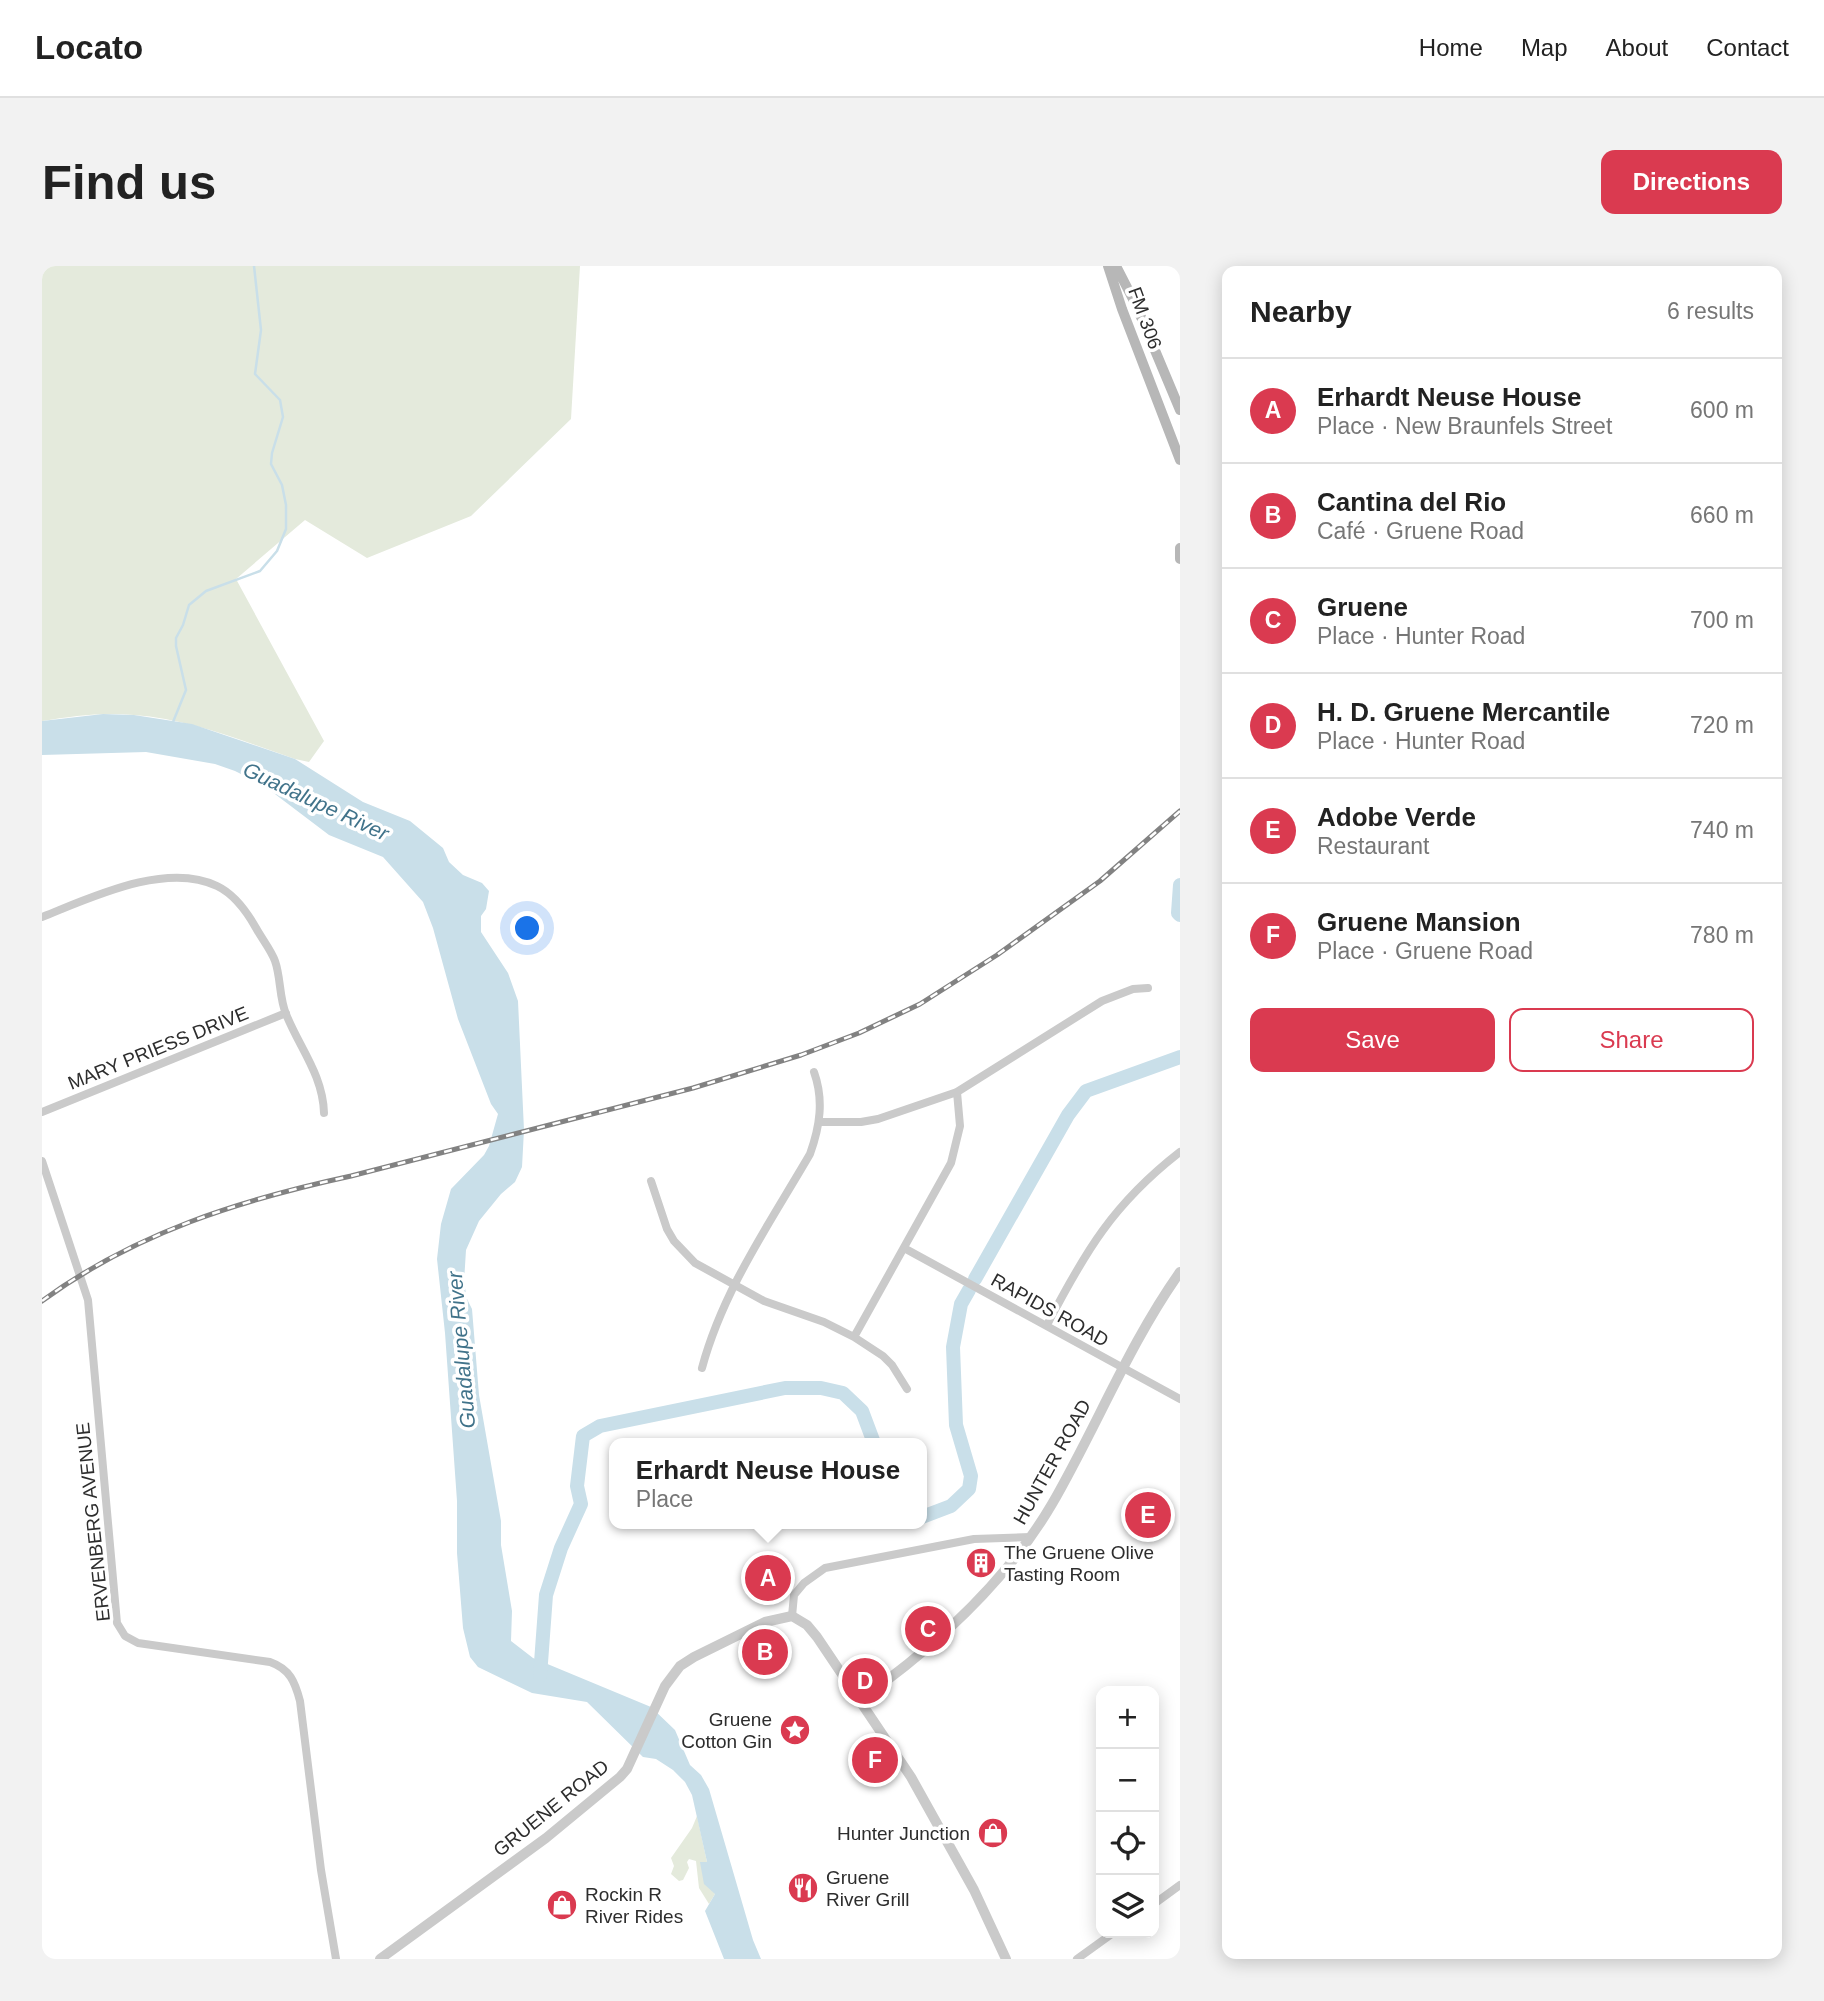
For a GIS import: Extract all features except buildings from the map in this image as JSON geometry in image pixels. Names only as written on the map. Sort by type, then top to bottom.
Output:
[{"type":"main road","name":"FM 306","points":[[1108,266],[1180,460]]},
{"type":"main road","name":"FM 306","points":[[1116,266],[1136,305],[1180,410]]},
{"type":"main road","points":[[1180,548],[1180,559]]},
{"type":"street","points":[[42,917],[150,880],[178,878],[211,883],[227,892],[240,905],[275,961],[286,1013],[321,1086],[324,1112]]},
{"type":"street","points":[[818,1122],[861,1122],[877,1119],[957,1091],[1102,1001],[1133,989],[1148,988]]},
{"type":"street","name":"MARY PRIESS DRIVE","points":[[42,1111],[286,1013]]},
{"type":"street","points":[[702,1368],[712,1333],[734,1284],[810,1154],[818,1122],[820,1090],[814,1072]]},
{"type":"street","points":[[854,1337],[956,1151],[960,1119],[957,1091]]},
{"type":"street","points":[[1047,1325],[1086,1253],[1107,1222],[1128,1198],[1180,1152]]},
{"type":"street","name":"ERVENBERG AVENUE","points":[[42,1161],[88,1300],[117,1623],[125,1636],[138,1643],[270,1662],[280,1665],[293,1679],[300,1701],[321,1870],[336,1959]]},
{"type":"street","points":[[651,1181],[667,1229],[674,1241],[695,1263],[764,1301],[824,1322],[854,1337],[883,1356],[907,1389]]},
{"type":"street","name":"RAPIDS ROAD","points":[[904,1248],[1180,1399]]},
{"type":"street","name":"HUNTER ROAD","points":[[860,1700],[916,1660],[961,1619],[1030,1537],[1051,1505],[1123,1368],[1180,1272]]},
{"type":"street","points":[[1006,1959],[974,1889],[911,1777],[815,1633],[799,1618],[792,1616],[794,1595],[804,1583],[825,1568],[974,1539],[1030,1537]]},
{"type":"street","name":"GRUENE ROAD","points":[[380,1959],[620,1777],[636,1751],[665,1686],[680,1667],[694,1657],[765,1622],[792,1616]]},
{"type":"street","points":[[1159,1900],[1180,1885]]},
{"type":"street","points":[[1077,1959],[1107,1938]]},
{"type":"shaded area","points":[[42,266],[580,266],[571,419],[471,516],[367,558],[305,520],[236,579],[324,741],[309,762],[216,732],[155,717],[99,714],[42,721]]},
{"type":"shaded area","points":[[697,1816],[707,1862],[701,1862],[715,1894],[709,1904],[699,1888],[696,1861],[689,1859],[689,1868],[683,1880],[679,1881],[671,1874],[674,1866],[671,1858]]},
{"type":"water","name":"Guadalupe River","points":[[103,714],[134,715],[192,724],[295,759],[363,802],[410,821],[443,848],[449,862],[463,875],[482,883],[489,891],[486,909],[481,916],[481,932],[508,973],[518,1001],[524,1130],[522,1167],[515,1182],[501,1194],[479,1221],[466,1250],[464,1282],[472,1309],[479,1395],[501,1521],[501,1545],[512,1611],[511,1641],[533,1658],[651,1707],[675,1730],[690,1765],[701,1775],[709,1789],[761,1959],[724,1959],[705,1911],[715,1894],[704,1884],[700,1862],[707,1862],[692,1795],[685,1782],[656,1759],[643,1757],[587,1702],[532,1693],[478,1667],[470,1657],[463,1628],[457,1553],[457,1501],[437,1259],[441,1224],[451,1189],[484,1155],[498,1114],[491,1104],[458,1019],[433,928],[423,902],[383,857],[329,835],[263,785],[235,771],[215,764],[146,752],[42,755],[42,721]]},
{"type":"waterway","points":[[173,722],[186,690],[176,638],[189,605],[206,591],[260,571],[277,551],[286,529],[286,505],[282,485],[271,464],[283,417],[280,400],[255,374],[261,330],[254,266]]},
{"type":"waterway","points":[[1180,885],[1180,915]]},
{"type":"waterway","points":[[975,1279],[1068,1115],[1086,1091],[1180,1057]]},
{"type":"waterway","points":[[927,1515],[951,1506],[969,1489],[971,1476],[956,1425],[953,1347],[961,1304],[969,1290]]},
{"type":"waterway","points":[[540,1676],[546,1595],[561,1548],[581,1504],[577,1486],[583,1436],[600,1426],[785,1388],[821,1388],[843,1393],[862,1411],[872,1438]]},
{"type":"railway","points":[[42,1301],[114,1256],[151,1238],[229,1208],[693,1088],[801,1055],[859,1033],[920,1004],[997,955],[1100,881],[1180,811]]},
{"type":"place","name":"Adobe Verde","points":[[1148,1515]]},
{"type":"place","name":"The Gruene Olive Tasting Room","points":[[981,1563]]},
{"type":"place","name":"Erhardt Neuse House","points":[[768,1578]]},
{"type":"place","name":"Gruene","points":[[928,1629]]},
{"type":"place","name":"Cantina del Rio","points":[[765,1652]]},
{"type":"place","name":"H. D. Gruene Mercantile","points":[[865,1681]]},
{"type":"place","name":"Gruene Cotton Gin","points":[[795,1730]]},
{"type":"place","name":"Gruene Mansion","points":[[875,1760]]},
{"type":"place","name":"Hunter Junction","points":[[993,1833]]},
{"type":"place","name":"Gruene River Grill","points":[[803,1888]]},
{"type":"place","name":"Rockin R River Rides","points":[[562,1905]]}]
